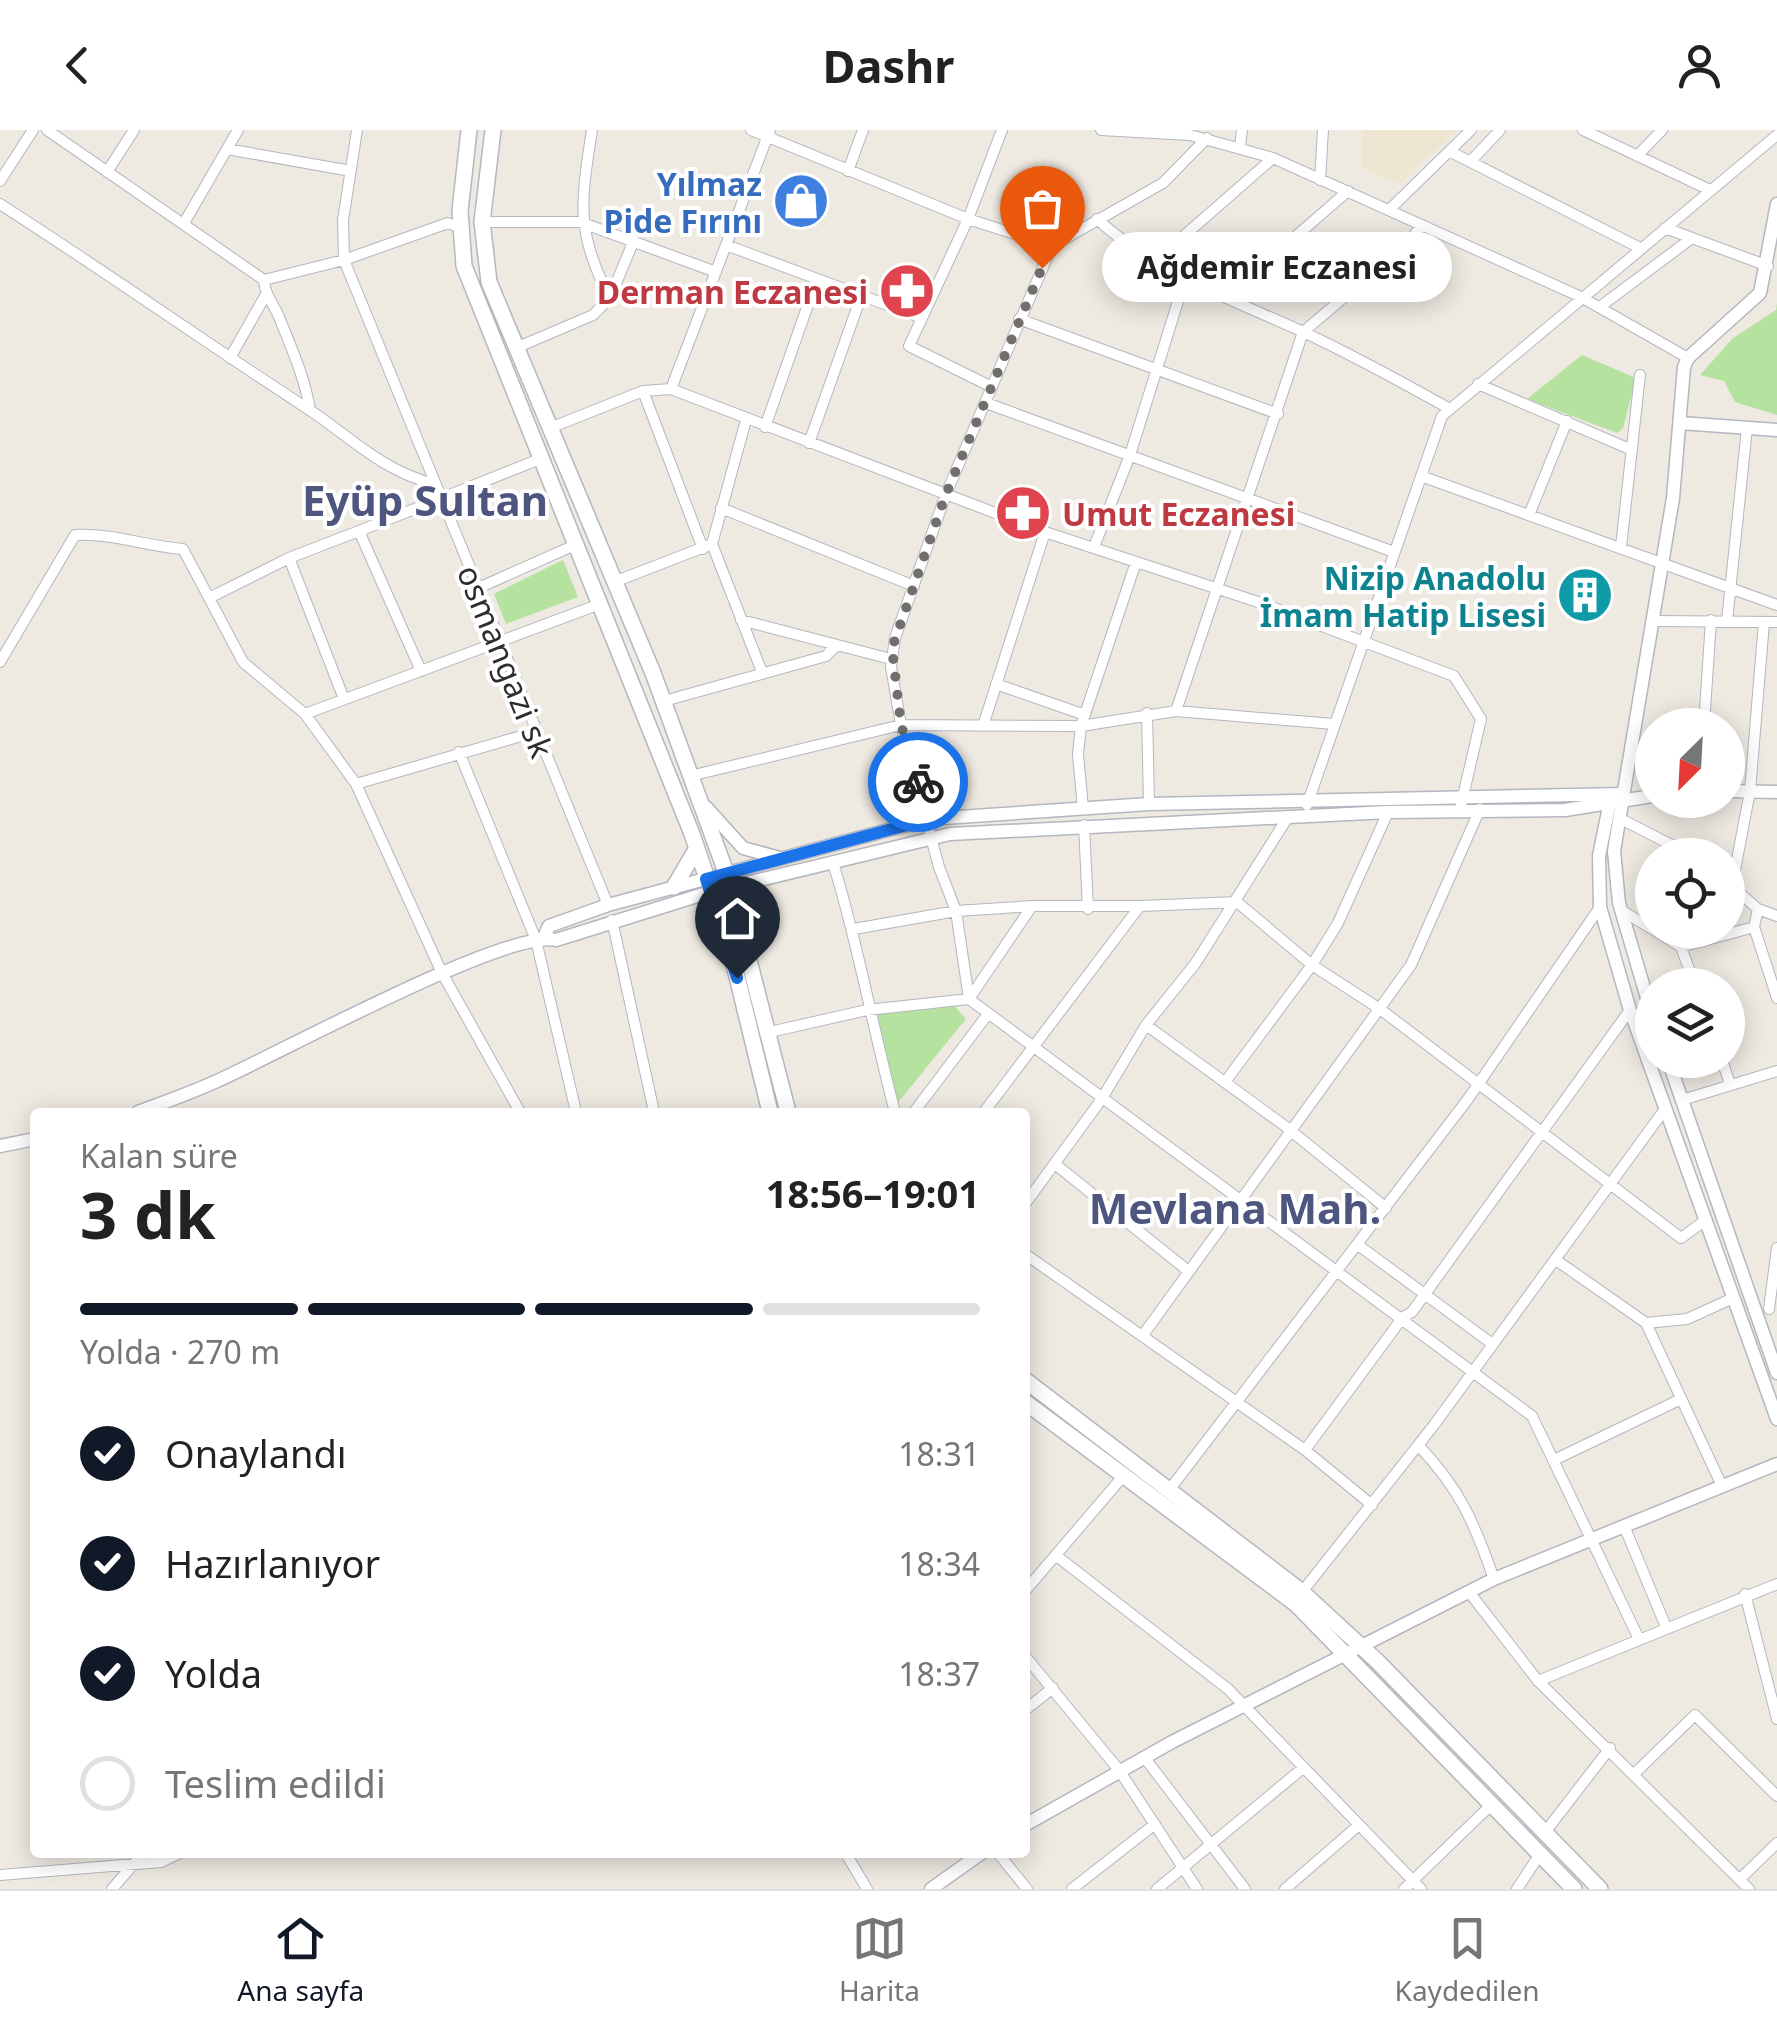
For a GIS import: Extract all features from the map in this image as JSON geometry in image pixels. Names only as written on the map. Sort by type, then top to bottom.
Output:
[{"type":"main road","points":[[469,130],[460,228],[464,266],[659,744],[729,944],[769,1108]]},
{"type":"main road","points":[[492,130],[482,222],[489,282],[664,701],[729,882],[787,1108]]},
{"type":"main road","points":[[674,888],[696,848]]},
{"type":"main road","points":[[1030,1384],[1302,1592],[1491,1805],[1574,1889]]},
{"type":"main road","points":[[1030,1406],[1126,1474],[1355,1650],[1546,1831],[1600,1889]]},
{"type":"street","points":[[0,180],[33,130]]},
{"type":"street","points":[[48,130],[264,280],[344,260],[448,223],[460,228]]},
{"type":"street","points":[[107,172],[134,130]]},
{"type":"street","points":[[184,223],[238,130]]},
{"type":"street","name":"osmangazi sk","points":[[357,130],[342,220],[344,260],[608,905]]},
{"type":"street","points":[[592,130],[580,222],[588,252],[610,298]]},
{"type":"street","points":[[752,130],[769,133],[848,171],[968,218],[1052,246]]},
{"type":"street","points":[[848,171],[864,130]]},
{"type":"street","points":[[992,388],[909,346],[968,218],[1002,130]]},
{"type":"street","points":[[1101,130],[1207,138],[1273,158],[1601,306],[1688,358]]},
{"type":"street","points":[[1240,146],[1242,130]]},
{"type":"street","points":[[1320,180],[1323,130]]},
{"type":"street","points":[[1390,208],[1470,130]]},
{"type":"street","points":[[1470,162],[1500,130]]},
{"type":"street","points":[[1583,130],[1710,190]]},
{"type":"street","points":[[1638,156],[1662,130]]},
{"type":"street","points":[[670,389],[769,133]]},
{"type":"street","points":[[1306,809],[1434,432],[1450,408],[1777,135]]},
{"type":"street","points":[[1207,138],[1163,183],[1052,246],[946,494],[891,658],[901,725],[956,911],[969,999],[1238,1202],[1403,1317],[1532,1416],[1639,1638]]},
{"type":"street","points":[[227,148],[350,171]]},
{"type":"street","points":[[1451,152],[1640,248]]},
{"type":"street","points":[[1154,262],[1273,158]]},
{"type":"street","points":[[1226,297],[1348,191]]},
{"type":"street","points":[[0,204],[310,410],[374,460],[401,475],[434,484]]},
{"type":"street","points":[[1777,204],[1760,293],[1688,358],[1654,622],[1616,799],[1599,856],[1600,907],[1630,1010],[1777,1420]]},
{"type":"street","points":[[1096,219],[1185,280],[1303,332],[1450,408]]},
{"type":"street","points":[[482,222],[580,222],[716,272]]},
{"type":"street","points":[[1176,711],[1303,332],[1406,244],[1422,225]]},
{"type":"street","points":[[1664,228],[1768,266]]},
{"type":"street","points":[[1601,306],[1692,238]]},
{"type":"street","points":[[518,347],[593,314],[610,298],[634,240]]},
{"type":"street","points":[[726,245],[922,318]]},
{"type":"street","points":[[765,427],[818,279]]},
{"type":"street","points":[[230,358],[265,296],[264,280]]},
{"type":"street","points":[[1094,548],[1130,455],[1185,280]]},
{"type":"street","points":[[810,443],[862,294]]},
{"type":"street","points":[[265,296],[276,310],[307,389],[310,410]]},
{"type":"street","points":[[1020,319],[1278,414]]},
{"type":"street","points":[[1621,547],[1640,375]]},
{"type":"street","points":[[1478,384],[1632,450]]},
{"type":"street","points":[[550,428],[643,391],[670,389],[1045,532],[1218,589],[1454,676],[1481,719],[1461,804]]},
{"type":"street","points":[[643,391],[762,672]]},
{"type":"street","points":[[986,402],[1394,552]]},
{"type":"street","points":[[708,547],[746,420]]},
{"type":"street","points":[[1529,515],[1567,422]]},
{"type":"street","points":[[1680,423],[1777,430]]},
{"type":"street","points":[[1727,621],[1747,428]]},
{"type":"street","points":[[209,598],[289,558],[540,458]]},
{"type":"street","points":[[1421,476],[1777,605]]},
{"type":"street","points":[[721,508],[914,586]]},
{"type":"street","points":[[359,531],[421,671]]},
{"type":"street","points":[[983,726],[1045,532]]},
{"type":"street","points":[[0,662],[75,535],[108,533],[143,546],[182,550],[243,662],[305,714],[356,784],[442,973],[518,1108]]},
{"type":"street","points":[[476,589],[575,545]]},
{"type":"street","points":[[614,582],[708,547]]},
{"type":"street","points":[[289,558],[344,700]]},
{"type":"street","points":[[1083,809],[1078,754],[1083,720],[1136,562]]},
{"type":"street","points":[[305,714],[600,604]]},
{"type":"street","points":[[741,620],[891,658]]},
{"type":"street","points":[[1705,708],[1711,620]]},
{"type":"street","points":[[1654,622],[1777,622]]},
{"type":"street","points":[[1740,838],[1750,791],[1764,622]]},
{"type":"street","points":[[664,701],[826,656],[837,645]]},
{"type":"street","points":[[996,684],[1083,720]]},
{"type":"street","points":[[690,776],[901,725],[983,726],[1176,711],[1334,724]]},
{"type":"street","points":[[1147,713],[1149,804]]},
{"type":"street","points":[[356,784],[534,732]]},
{"type":"street","points":[[459,752],[540,938],[571,1108]]},
{"type":"street","points":[[1745,791],[1777,792]]},
{"type":"street","points":[[540,938],[549,926],[674,888],[834,866],[934,838],[1084,824],[1288,817],[1306,809],[1635,797]]},
{"type":"street","points":[[698,798],[743,848],[768,859],[797,858]]},
{"type":"street","points":[[729,882],[929,819],[1149,804],[1388,812],[1461,804],[1480,809],[1565,810],[1616,799]]},
{"type":"street","points":[[1616,799],[1619,818],[1614,852],[1621,910],[1638,968]]},
{"type":"street","points":[[1143,1335],[1186,1270],[1411,964],[1480,809]]},
{"type":"street","points":[[1225,1082],[1312,965],[1338,923],[1388,812]]},
{"type":"street","points":[[1030,1197],[1101,1100],[1146,1025],[1236,902],[1288,817]]},
{"type":"street","points":[[1619,818],[1658,838]]},
{"type":"street","points":[[1084,824],[1088,909]]},
{"type":"street","points":[[834,866],[854,929],[867,1010],[893,1108]]},
{"type":"street","points":[[148,1108],[216,1082],[442,973],[540,938],[556,940],[708,886]]},
{"type":"street","points":[[1745,897],[1758,909],[1777,914]]},
{"type":"street","points":[[854,929],[956,911],[1236,902],[1312,965],[1380,1009],[1681,1238],[1703,1222]]},
{"type":"street","points":[[770,1032],[867,1010],[969,999],[1032,906]]},
{"type":"street","points":[[987,1108],[1140,906]]},
{"type":"street","points":[[1170,1489],[1479,1084],[1600,907]]},
{"type":"street","points":[[1758,909],[1754,926],[1777,998]]},
{"type":"street","points":[[1621,910],[1635,919]]},
{"type":"street","points":[[612,920],[653,1108]]},
{"type":"street","points":[[1745,928],[1754,926]]},
{"type":"street","points":[[1305,1450],[1424,1294],[1630,1010]]},
{"type":"street","points":[[917,1108],[988,1014]]},
{"type":"street","points":[[1146,1025],[1290,1131],[1386,1208]]},
{"type":"street","points":[[1682,1100],[1777,1070]]},
{"type":"street","points":[[1674,1078],[1768,1312],[1777,1372]]},
{"type":"street","points":[[1728,1078],[1730,1084]]},
{"type":"street","points":[[1302,1592],[1372,1506],[1664,1109]]},
{"type":"street","points":[[0,1146],[30,1140]]},
{"type":"street","points":[[1055,1164],[1186,1270]]},
{"type":"street","points":[[1358,1245],[1491,1344]]},
{"type":"street","points":[[1768,1312],[1777,1248]]},
{"type":"street","points":[[1030,1257],[1239,1402],[1372,1506]]},
{"type":"street","points":[[1556,1260],[1646,1324],[1722,1486]]},
{"type":"street","points":[[1646,1324],[1686,1319],[1731,1299]]},
{"type":"street","points":[[1556,1460],[1680,1400]]},
{"type":"street","points":[[1418,1444],[1451,1480],[1470,1512],[1494,1578]]},
{"type":"street","points":[[1030,1822],[1119,1770],[1494,1578],[1777,1464]]},
{"type":"street","points":[[1030,1586],[1126,1474]]},
{"type":"street","points":[[1625,1528],[1666,1627]]},
{"type":"street","points":[[1058,1557],[1228,1689],[1412,1886],[1491,1805]]},
{"type":"street","points":[[1538,1681],[1777,1584]]},
{"type":"street","points":[[1468,1592],[1538,1681],[1610,1748],[1748,1889]]},
{"type":"street","points":[[1745,1594],[1777,1719]]},
{"type":"street","points":[[1030,1662],[1119,1770],[1197,1889]]},
{"type":"street","points":[[1030,1706],[1054,1688]]},
{"type":"street","points":[[1634,1774],[1695,1715],[1777,1796]]},
{"type":"street","points":[[1546,1831],[1610,1748]]},
{"type":"street","points":[[1144,1757],[1245,1889]]},
{"type":"street","points":[[1157,1889],[1303,1768]]},
{"type":"street","points":[[1072,1889],[1154,1824]]},
{"type":"street","points":[[1285,1889],[1359,1825]]},
{"type":"street","points":[[1740,1878],[1777,1843]]},
{"type":"street","points":[[1517,1889],[1540,1854]]},
{"type":"street","points":[[112,1889],[138,1858]]},
{"type":"street","points":[[0,1875],[161,1862],[169,1858]]},
{"type":"street","points":[[848,1858],[866,1889]]},
{"type":"street","points":[[931,1889],[975,1858]]},
{"type":"street","points":[[1002,1858],[1027,1889]]},
{"type":"shaded area","points":[[1362,130],[1457,130],[1400,184],[1362,168]]},
{"type":"green space","points":[[1777,303],[1777,415],[1735,402],[1724,381],[1700,375],[1733,338],[1776,310]]},
{"type":"green space","points":[[1582,355],[1636,378],[1623,428],[1617,433],[1527,399]]},
{"type":"green space","points":[[563,560],[578,597],[506,624],[494,594]]},
{"type":"green space","points":[[950,1001],[966,1019],[896,1105],[870,1015]]},
{"type":"way so far","points":[[918,782],[901,725],[891,668],[894,638],[946,494],[1042,268]]},
{"type":"place","name":"Yılmaz Pide Fırını","points":[[801,201]]},
{"type":"place","name":"Ağdemir Eczanesi","points":[[1042,268]]},
{"type":"place","name":"Derman Eczanesi","points":[[907,291]]},
{"type":"place","name":"Umut Eczanesi","points":[[1023,513]]},
{"type":"place","name":"Nizip Anadolu İmam Hatip Lisesi","points":[[1585,595]]},
{"type":"district","name":"Eyüp Sultan","points":[[425,499]]},
{"type":"district","name":"Mevlana Mah.","points":[[1235,1207]]},
{"type":"route","points":[[737,978],[706,879],[797,858],[929,819],[918,782]]}]
